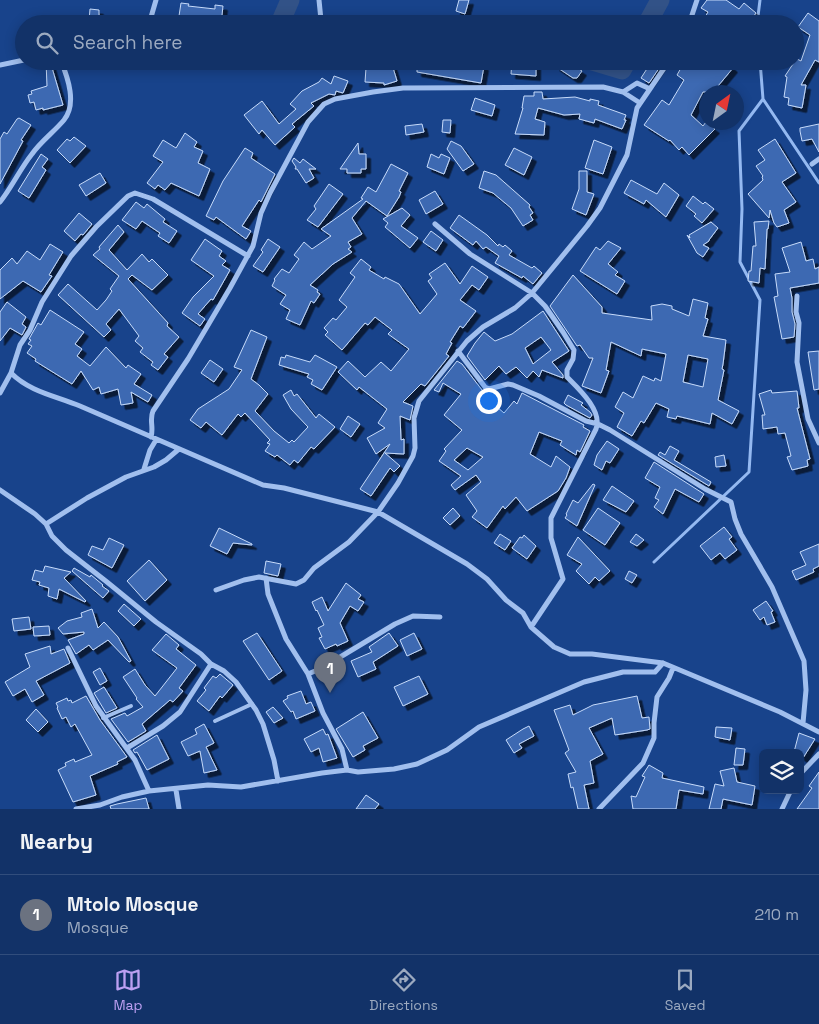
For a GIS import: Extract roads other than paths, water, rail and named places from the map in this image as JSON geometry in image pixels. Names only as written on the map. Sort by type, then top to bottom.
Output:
[{"type":"street","points":[[152,15],[156,0]]},
{"type":"street","points":[[319,0],[320,15]]},
{"type":"street","points":[[692,15],[696,0]]},
{"type":"street","points":[[0,65],[15,62]]},
{"type":"street","points":[[0,202],[32,153],[69,113],[70,92],[65,70]]},
{"type":"street","points":[[216,590],[252,578],[266,578],[296,584],[304,580],[314,568],[349,542],[378,512],[405,472],[413,456],[415,448],[414,418],[418,401],[458,351],[483,326],[515,308],[532,293],[600,208],[626,155],[635,114],[640,103],[663,70]]},
{"type":"street","points":[[623,92],[637,84],[650,89]]},
{"type":"street","points":[[144,469],[154,438],[150,416],[152,410],[188,359],[248,256],[253,246],[261,213],[308,122],[324,104],[335,99],[395,89],[585,86],[609,88],[623,92],[640,103]]},
{"type":"street","points":[[812,164],[819,159]]},
{"type":"street","points":[[0,393],[11,373],[20,345],[30,330],[42,302],[59,273],[71,256],[96,228],[128,196],[135,193],[143,194],[153,199],[248,256]]},
{"type":"street","points":[[435,224],[476,258],[532,293],[554,318],[574,350],[574,356],[567,370],[567,377],[586,398],[597,417],[598,424],[552,513],[550,526],[563,579],[531,627]]},
{"type":"street","points":[[797,296],[796,312],[799,323],[797,362],[808,420],[819,443]]},
{"type":"street","points":[[458,351],[485,387],[489,389],[508,384],[539,396],[586,421],[598,424],[669,465],[705,489],[731,502],[735,520],[741,534],[772,587],[804,661],[806,690],[803,723]]},
{"type":"street","points":[[11,373],[24,384],[40,392],[74,404],[263,485],[284,488],[378,512],[459,559],[488,579],[506,600],[523,613],[531,627],[554,647],[570,654],[592,654],[663,663],[718,685],[819,732]]},
{"type":"street","points":[[46,524],[126,477],[154,467],[179,449]]},
{"type":"street","points":[[0,490],[35,514],[46,524],[52,536],[66,550],[156,622],[236,682],[252,704],[266,730],[278,781]]},
{"type":"street","points":[[266,578],[268,594],[286,639],[308,674],[323,713],[342,749],[347,770]]},
{"type":"street","points":[[308,674],[322,668],[413,616],[440,617]]},
{"type":"street","points":[[68,648],[103,718],[128,748],[141,770],[149,791]]},
{"type":"street","points":[[76,809],[100,805],[122,797],[149,791],[208,786],[241,787],[322,773],[347,770],[358,772],[394,769],[417,764],[447,750],[485,724],[584,682],[623,672],[655,672],[663,663]]},
{"type":"street","points":[[128,748],[180,712],[211,664]]},
{"type":"street","points":[[599,809],[643,763],[654,738],[657,697],[673,668]]},
{"type":"street","points":[[804,770],[819,754]]},
{"type":"street","points":[[176,790],[179,809]]},
{"type":"street","points":[[782,809],[788,794]]},
{"type":"lane","points":[[215,721],[252,704]]},
{"type":"lane","points":[[103,718],[131,706]]},
{"type":"waterway","points":[[284,15],[290,0]]},
{"type":"waterway","points":[[652,15],[660,0]]},
{"type":"waterway","points":[[758,15],[760,0]]},
{"type":"waterway","points":[[761,70],[763,99],[819,183]]},
{"type":"waterway","points":[[654,562],[749,472],[760,300],[740,262],[742,209],[739,131],[763,99]]},
{"type":"place","name":"Mtolo Mosque","points":[[330,693]]}]
